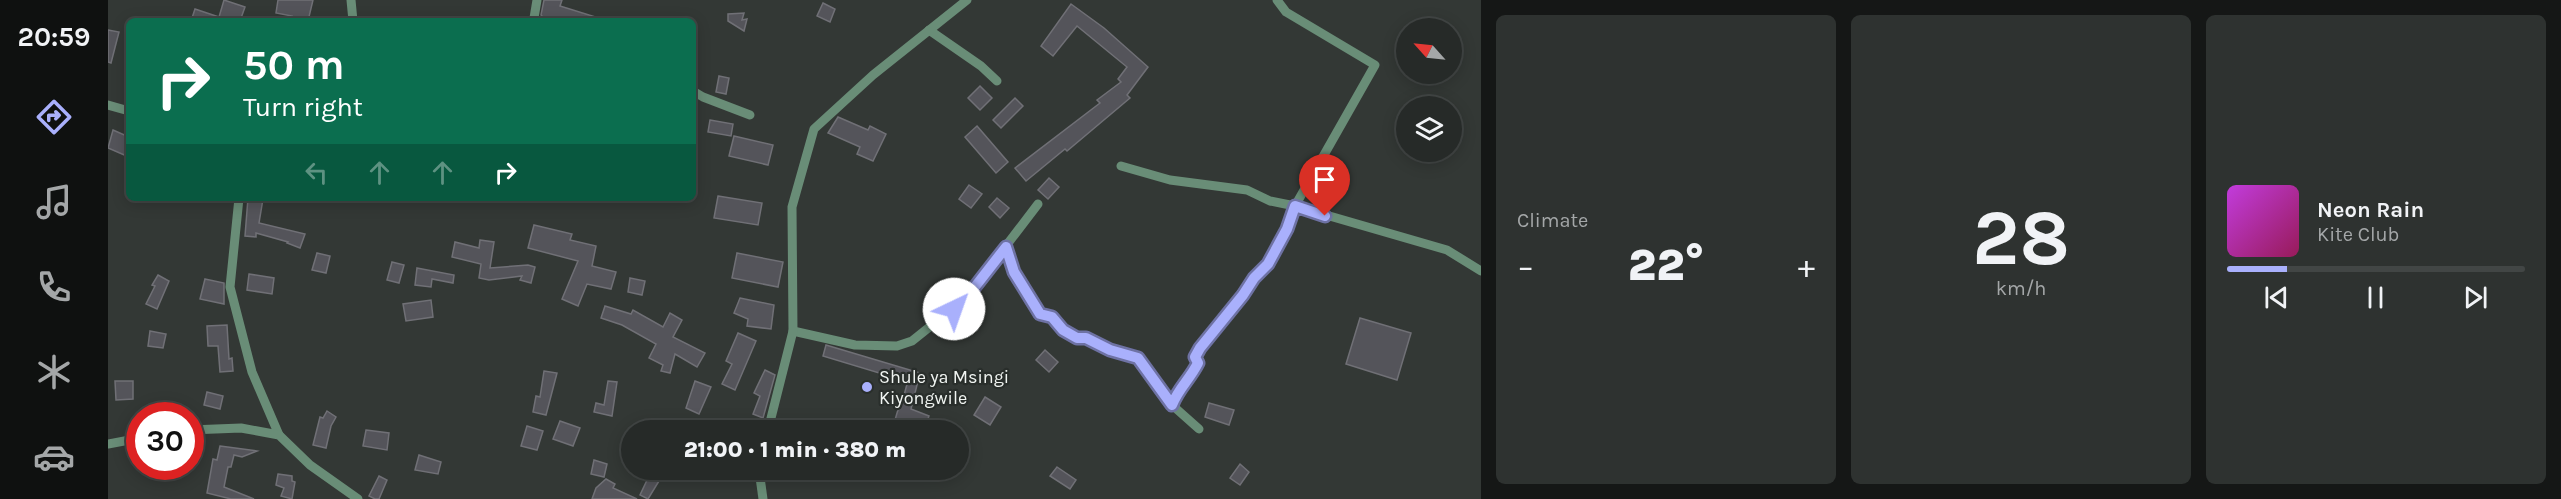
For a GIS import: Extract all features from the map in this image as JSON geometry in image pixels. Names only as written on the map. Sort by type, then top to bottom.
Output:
[{"type":"street","points":[[351,0],[353,18]]},
{"type":"street","points":[[534,18],[537,0]]},
{"type":"street","points":[[771,420],[793,331],[792,207],[814,129],[873,75],[967,0]]},
{"type":"street","points":[[1172,405],[1176,394],[1190,379],[1198,363],[1195,357],[1200,348],[1220,327],[1254,278],[1268,264],[1277,250],[1295,206],[1375,65],[1286,12],[1277,0]]},
{"type":"street","points":[[929,30],[981,66],[997,81]]},
{"type":"street","points":[[696,93],[750,115]]},
{"type":"street","points":[[108,105],[126,110]]},
{"type":"street","points":[[1121,166],[1170,180],[1247,190],[1270,201],[1295,206],[1447,250],[1481,271]]},
{"type":"street","points":[[239,201],[230,287],[252,372],[279,435],[310,465],[357,499]]},
{"type":"street","points":[[793,331],[855,345],[897,346],[912,341],[967,297],[1038,204]]},
{"type":"street","points":[[1006,247],[1014,272],[1040,314],[1052,317],[1063,330],[1077,338],[1086,338],[1110,350],[1138,358],[1172,405],[1199,429]]},
{"type":"street","points":[[204,429],[241,428],[279,435]]},
{"type":"street","points":[[108,444],[126,441]]},
{"type":"street","points":[[760,480],[763,499]]},
{"type":"building","points":[[224,0],[245,7],[241,18],[192,18],[195,9],[219,17]]},
{"type":"building","points":[[278,0],[313,0],[309,18],[291,18],[292,16],[276,13]]},
{"type":"building","points":[[544,0],[562,0],[560,6],[599,18],[544,18],[541,15]]},
{"type":"building","points":[[823,3],[835,9],[830,22],[817,16]]},
{"type":"building","points":[[1071,4],[1104,28],[1148,67],[1127,95],[1130,98],[1067,151],[1065,149],[1026,181],[1015,168],[1100,103],[1097,100],[1121,82],[1118,79],[1127,67],[1077,26],[1053,56],[1041,46]]},
{"type":"building","points":[[744,13],[742,20],[747,19],[744,31],[728,21],[728,14]]},
{"type":"building","points":[[108,30],[119,32],[111,63],[108,62]]},
{"type":"building","points":[[719,76],[729,78],[726,94],[716,92]]},
{"type":"building","points":[[980,86],[992,98],[980,110],[968,98]]},
{"type":"building","points":[[1015,98],[1023,106],[1001,128],[993,120]]},
{"type":"building","points":[[838,117],[868,130],[870,126],[886,134],[873,161],[857,154],[860,147],[828,133]]},
{"type":"building","points":[[710,120],[733,124],[731,136],[708,132]]},
{"type":"building","points":[[977,126],[1008,162],[996,173],[965,137]]},
{"type":"building","points":[[113,130],[126,136],[126,156],[108,148]]},
{"type":"building","points":[[734,136],[773,145],[768,165],[729,156]]},
{"type":"building","points":[[1049,178],[1059,187],[1048,199],[1038,190]]},
{"type":"building","points":[[969,185],[982,194],[971,208],[959,199]]},
{"type":"building","points":[[718,196],[762,203],[758,225],[714,218]]},
{"type":"building","points":[[997,198],[1009,208],[1000,218],[989,207]]},
{"type":"building","points":[[248,201],[263,201],[259,223],[305,234],[300,248],[288,242],[256,233],[256,237],[245,236]]},
{"type":"building","points":[[534,225],[572,234],[570,240],[596,246],[592,266],[616,272],[611,289],[587,284],[578,306],[562,299],[578,261],[528,248]]},
{"type":"building","points":[[480,240],[494,242],[490,268],[528,265],[535,267],[531,283],[520,280],[522,276],[489,280],[479,278],[481,264],[452,257],[455,242],[479,248]]},
{"type":"building","points":[[317,253],[330,256],[326,273],[312,270]]},
{"type":"building","points":[[737,253],[783,262],[778,287],[732,278]]},
{"type":"building","points":[[392,262],[404,265],[399,283],[387,280]]},
{"type":"building","points":[[417,268],[454,275],[453,283],[432,279],[431,287],[415,285]]},
{"type":"building","points":[[249,274],[274,278],[272,294],[247,290]]},
{"type":"building","points":[[158,275],[169,281],[157,309],[146,304]]},
{"type":"building","points":[[630,278],[645,281],[642,295],[628,292]]},
{"type":"building","points":[[205,279],[224,283],[224,304],[200,299]]},
{"type":"building","points":[[740,298],[774,305],[771,329],[747,326],[748,319],[734,313]]},
{"type":"building","points":[[431,300],[433,317],[406,321],[403,304]]},
{"type":"building","points":[[605,306],[631,314],[633,310],[663,327],[670,313],[682,320],[673,337],[705,353],[697,367],[675,354],[670,373],[661,371],[663,365],[649,358],[656,344],[622,325],[601,318]]},
{"type":"building","points":[[1360,318],[1411,333],[1397,380],[1346,364]]},
{"type":"building","points":[[227,325],[229,359],[232,358],[233,371],[220,372],[218,346],[208,346],[207,326]]},
{"type":"building","points":[[150,331],[166,334],[163,348],[148,346]]},
{"type":"building","points":[[738,333],[756,341],[735,390],[722,384],[732,364],[726,361]]},
{"type":"building","points":[[826,345],[920,373],[911,409],[929,416],[928,420],[895,420],[900,403],[902,403],[906,381],[823,356]]},
{"type":"building","points":[[1045,350],[1058,362],[1049,372],[1036,360]]},
{"type":"building","points":[[765,370],[775,375],[763,418],[753,414],[760,396],[754,393]]},
{"type":"building","points":[[544,371],[557,373],[546,415],[533,412],[536,396],[540,397]]},
{"type":"building","points":[[115,381],[133,381],[133,399],[116,400]]},
{"type":"building","points":[[608,381],[617,382],[612,416],[594,412],[596,403],[604,405]]},
{"type":"building","points":[[695,381],[711,387],[699,414],[686,408]]},
{"type":"building","points":[[207,392],[223,396],[220,409],[204,405]]},
{"type":"building","points":[[985,397],[1001,407],[990,425],[974,415]]},
{"type":"building","points":[[1209,403],[1234,410],[1229,425],[1205,417]]},
{"type":"building","points":[[327,411],[336,417],[331,426],[326,448],[313,445],[320,417],[323,418]]},
{"type":"building","points":[[560,421],[580,428],[573,446],[553,439]]},
{"type":"building","points":[[527,426],[543,431],[537,450],[521,446]]},
{"type":"building","points":[[366,430],[389,433],[387,450],[363,446]]},
{"type":"building","points":[[220,446],[257,451],[242,457],[234,455],[231,467],[228,467],[224,487],[254,499],[231,499],[207,493],[213,459],[217,460]]},
{"type":"building","points":[[419,455],[441,462],[438,474],[415,470]]},
{"type":"building","points":[[594,460],[607,464],[604,477],[591,474]]},
{"type":"building","points":[[1240,464],[1249,472],[1240,485],[1230,478]]},
{"type":"building","points":[[1057,467],[1076,480],[1070,489],[1050,476]]},
{"type":"building","points":[[278,474],[292,476],[292,481],[295,482],[292,499],[281,496],[284,488],[276,485]]},
{"type":"building","points":[[379,476],[387,480],[379,499],[375,499],[369,496]]},
{"type":"building","points":[[606,479],[615,484],[613,488],[637,499],[592,499],[596,488]]},
{"type":"building","points":[[647,480],[659,481],[648,499],[640,495]]},
{"type":"place","name":"Shule ya Msingi Kiyongwile","points":[[867,387]]},
{"type":"route","points":[[954,309],[967,297],[1006,247],[1014,272],[1040,314],[1052,317],[1063,330],[1077,338],[1086,338],[1110,350],[1124,352],[1138,358],[1172,405],[1176,394],[1190,379],[1198,363],[1195,357],[1200,348],[1220,327],[1254,278],[1268,264],[1277,250],[1295,206],[1325,216]]}]
